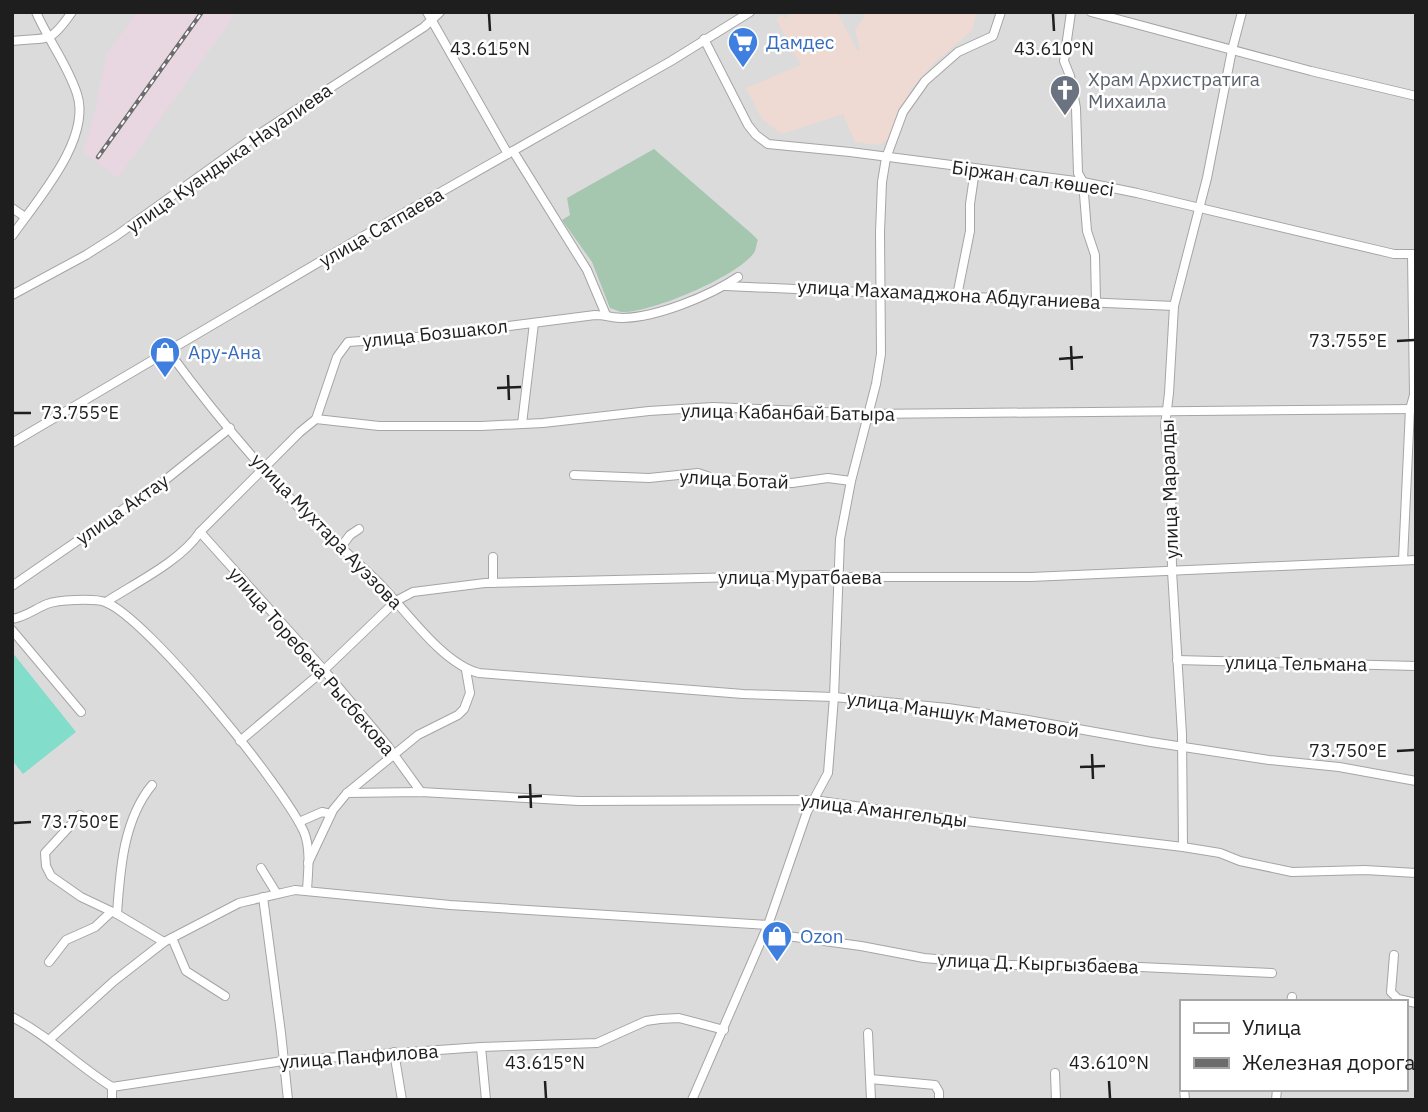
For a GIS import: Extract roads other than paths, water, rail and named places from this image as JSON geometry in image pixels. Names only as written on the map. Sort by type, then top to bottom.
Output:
[{"type":"street","points":[[12,236],[71,147],[79,128],[78,97],[36,12]]},
{"type":"street","points":[[12,41],[49,39],[59,31],[72,12]]},
{"type":"street","name":"улица Куандыка Науалиева","points":[[12,295],[116,236],[429,16],[440,12]]},
{"type":"street","name":"улица Сатпаева","points":[[12,443],[360,238],[671,61],[750,12]]},
{"type":"street","points":[[692,1100],[767,929],[807,812],[828,773],[834,697],[840,538],[881,354],[882,182],[886,158],[903,112],[912,97],[941,65],[958,52],[993,36],[1001,12]]},
{"type":"street","points":[[1071,12],[1064,61],[1074,92],[1078,173],[1083,182],[1087,231],[1095,255],[1096,301]]},
{"type":"street","points":[[1091,12],[1416,96]]},
{"type":"street","name":"улица Маралды","points":[[1183,847],[1182,747],[1172,571],[1172,484],[1165,426],[1174,306],[1207,178],[1242,12]]},
{"type":"street","points":[[429,16],[510,153],[587,270],[606,315]]},
{"type":"street","name":"Біржан сал көшесі","points":[[704,39],[748,125],[761,141],[768,144],[1083,182],[1394,254],[1414,254]]},
{"type":"street","points":[[957,296],[970,231],[970,204],[975,170]]},
{"type":"street","points":[[12,208],[25,217]]},
{"type":"street","points":[[1403,560],[1414,395],[1414,254]]},
{"type":"street","points":[[725,286],[738,277]]},
{"type":"street","name":"улица Бозшакол","points":[[316,419],[337,356],[348,342],[431,336],[606,315],[621,318],[661,311],[725,286]]},
{"type":"street","name":"улица Махамаджона Абдуганиева","points":[[725,286],[1174,306]]},
{"type":"street","points":[[523,424],[534,323]]},
{"type":"street","name":"улица Мухтара Ауэзова","points":[[169,352],[196,388],[304,513],[466,670]]},
{"type":"street","name":"улица Кабанбай Батыра","points":[[316,419],[379,426],[523,424],[713,407],[867,414],[1413,409]]},
{"type":"street","points":[[12,619],[48,603],[106,602],[173,559],[193,543],[200,532],[316,419]]},
{"type":"street","name":"улица Актау","points":[[12,586],[164,481],[230,428]]},
{"type":"street","name":"улица Ботай","points":[[574,475],[649,478],[698,473],[719,480],[792,483],[828,478],[851,481]]},
{"type":"street","points":[[341,547],[350,535],[359,529]]},
{"type":"street","name":"улица Торебека Рысбекова","points":[[200,532],[324,670],[421,792]]},
{"type":"street","points":[[493,557],[493,583]]},
{"type":"street","name":"улица Муратбаева","points":[[240,741],[324,670],[396,601],[413,592],[493,583],[824,575],[1031,577],[1416,560]]},
{"type":"street","points":[[106,602],[136,624],[164,650],[240,741],[299,822],[305,835],[307,890]]},
{"type":"street","points":[[12,630],[81,712]]},
{"type":"street","name":"улица Тельмана","points":[[1177,660],[1416,666]]},
{"type":"street","points":[[308,863],[331,814],[347,793],[418,735],[464,709],[470,693],[466,670]]},
{"type":"street","name":"улица Маншук Маметовой","points":[[466,670],[521,677],[743,694],[834,697],[985,713],[1182,747],[1339,767],[1416,782]]},
{"type":"street","points":[[49,962],[66,940],[95,927],[114,914],[127,839],[135,810],[152,785]]},
{"type":"street","name":"улица Амангельды","points":[[347,793],[421,792],[579,802],[814,800],[1183,847],[1220,853],[1240,861],[1292,873],[1366,870],[1416,873]]},
{"type":"street","points":[[299,822],[322,812],[331,814]]},
{"type":"street","points":[[80,815],[48,849],[44,859],[51,876],[81,897],[168,940],[186,971],[225,996]]},
{"type":"street","points":[[261,868],[277,894]]},
{"type":"street","name":"улица Д. Кыргызбаева","points":[[50,1040],[114,981],[168,940],[239,904],[295,890],[450,905],[767,929],[924,958],[1006,965],[1118,966],[1272,973]]},
{"type":"street","points":[[263,897],[288,1100]]},
{"type":"street","points":[[1394,955],[1391,992],[1402,1000]]},
{"type":"street","points":[[12,1017],[50,1040],[112,1087],[112,1100]]},
{"type":"street","name":"улица Панфилова","points":[[112,1087],[283,1060],[481,1047],[597,1043],[646,1021],[660,1018],[679,1018],[724,1030]]},
{"type":"street","points":[[868,1033],[871,1100]]},
{"type":"street","points":[[481,1047],[486,1100]]},
{"type":"street","points":[[394,1052],[402,1100]]},
{"type":"street","points":[[1055,1073],[1056,1100]]},
{"type":"street","points":[[870,1079],[935,1086],[939,1092],[939,1100]]},
{"type":"railway","points":[[98,157],[202,12]]},
{"type":"place","name":"Дамдес","points":[[743,69]]},
{"type":"place","name":"Храм Архистратига Михаила","points":[[1065,117]]},
{"type":"place","name":"Ару-Ана","points":[[165,379]]},
{"type":"place","name":"Ozon","points":[[777,963]]}]
